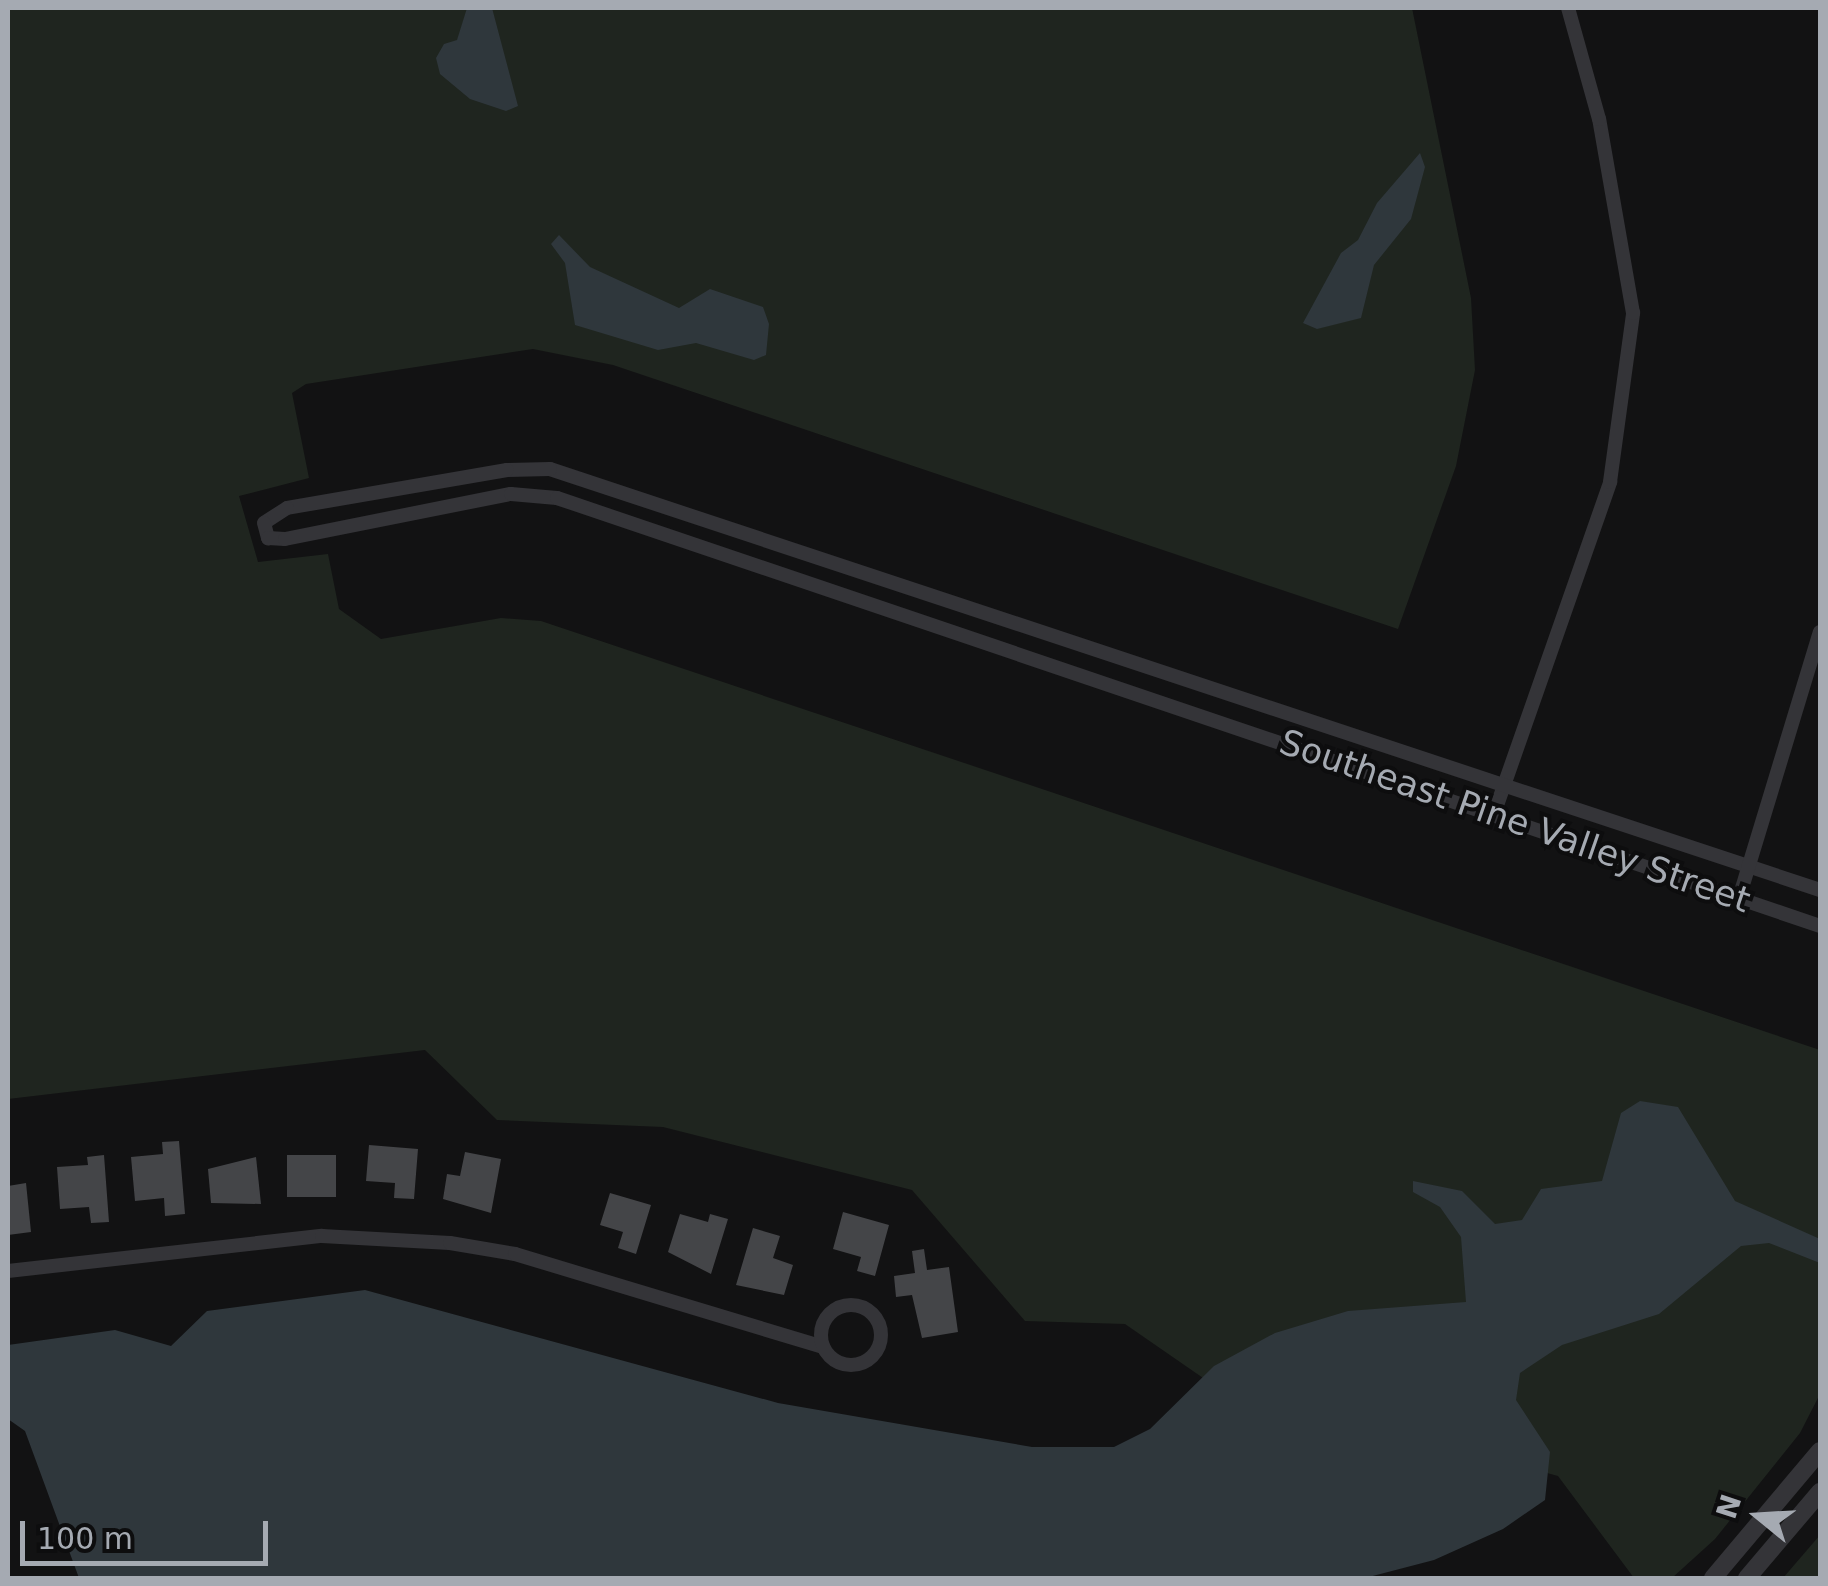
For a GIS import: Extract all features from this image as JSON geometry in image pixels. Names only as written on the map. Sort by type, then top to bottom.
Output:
[{"type":"street","points":[[1494,814],[1610,482],[1633,314],[1595,101],[1568,8]]},
{"type":"street","name":"Southeast Pine Valley Street","points":[[1820,890],[644,500],[530,468],[287,508],[266,516],[264,532],[285,539],[511,494],[557,498],[1820,926]]},
{"type":"street","points":[[642,526],[644,500]]},
{"type":"street","points":[[929,623],[936,597]]},
{"type":"street","points":[[1739,898],[1820,632]]},
{"type":"street","points":[[1208,717],[1217,690]]},
{"type":"street","points":[[8,1272],[322,1236],[450,1243],[515,1254],[824,1347],[836,1361],[865,1362],[881,1337],[876,1318],[852,1304],[833,1310],[822,1327],[824,1347]]},
{"type":"street","points":[[1713,1578],[1820,1451]]},
{"type":"street","points":[[1748,1578],[1820,1492]]},
{"type":"shaded area","points":[[8,8],[1412,8],[1471,298],[1475,370],[1456,466],[1398,629],[613,365],[533,349],[306,384],[292,393],[309,478],[239,496],[258,562],[328,554],[339,609],[381,639],[501,618],[541,621],[1820,1050],[1820,1394],[1800,1433],[1715,1539],[1672,1578],[1634,1578],[1558,1476],[1206,1380],[1125,1324],[1025,1321],[912,1190],[663,1127],[497,1120],[425,1050],[8,1099]]},
{"type":"shaded area","points":[[467,8],[492,8],[518,106],[506,111],[470,99],[440,74],[436,58],[444,44],[457,40]]},
{"type":"shaded area","points":[[1420,153],[1425,167],[1411,219],[1374,265],[1361,318],[1317,329],[1303,323],[1341,253],[1358,240],[1377,203]]},
{"type":"shaded area","points":[[559,235],[590,267],[679,308],[710,289],[763,307],[769,324],[766,355],[754,360],[696,343],[658,350],[575,325],[565,263],[551,244]]},
{"type":"shaded area","points":[[1640,1101],[1678,1107],[1735,1201],[1820,1239],[1820,1263],[1769,1243],[1741,1246],[1659,1314],[1562,1345],[1520,1373],[1516,1400],[1550,1452],[1545,1500],[1503,1529],[1434,1560],[1365,1578],[79,1578],[25,1431],[8,1419],[8,1345],[115,1330],[171,1346],[207,1311],[365,1290],[778,1403],[1032,1447],[1114,1447],[1150,1429],[1214,1366],[1275,1333],[1348,1311],[1466,1302],[1461,1237],[1440,1207],[1413,1192],[1413,1181],[1462,1191],[1495,1224],[1522,1220],[1541,1189],[1602,1181],[1621,1113]]},
{"type":"shaded area","points":[[1820,1535],[1820,1578],[1783,1578]]},
{"type":"building","points":[[179,1141],[185,1214],[165,1216],[164,1198],[135,1201],[131,1157],[163,1154],[162,1142]]},
{"type":"building","points":[[369,1145],[418,1149],[414,1199],[394,1198],[395,1183],[366,1181]]},
{"type":"building","points":[[465,1152],[501,1159],[491,1213],[443,1199],[447,1174],[460,1176]]},
{"type":"building","points":[[104,1155],[109,1222],[91,1223],[89,1207],[60,1209],[57,1167],[88,1165],[87,1157]]},
{"type":"building","points":[[287,1155],[336,1155],[336,1197],[287,1197]]},
{"type":"building","points":[[256,1157],[261,1204],[211,1203],[208,1169]]},
{"type":"building","points":[[26,1183],[31,1232],[8,1235],[8,1186]]},
{"type":"building","points":[[610,1193],[651,1205],[636,1254],[618,1248],[623,1232],[600,1225]]},
{"type":"building","points":[[843,1212],[889,1225],[875,1276],[857,1271],[861,1257],[833,1249]]},
{"type":"building","points":[[680,1214],[708,1222],[710,1214],[728,1219],[711,1274],[668,1252]]},
{"type":"building","points":[[753,1228],[780,1236],[773,1258],[793,1265],[784,1295],[736,1285]]},
{"type":"building","points":[[924,1249],[927,1270],[949,1267],[958,1332],[922,1338],[912,1295],[896,1297],[894,1276],[915,1273],[912,1251]]}]
